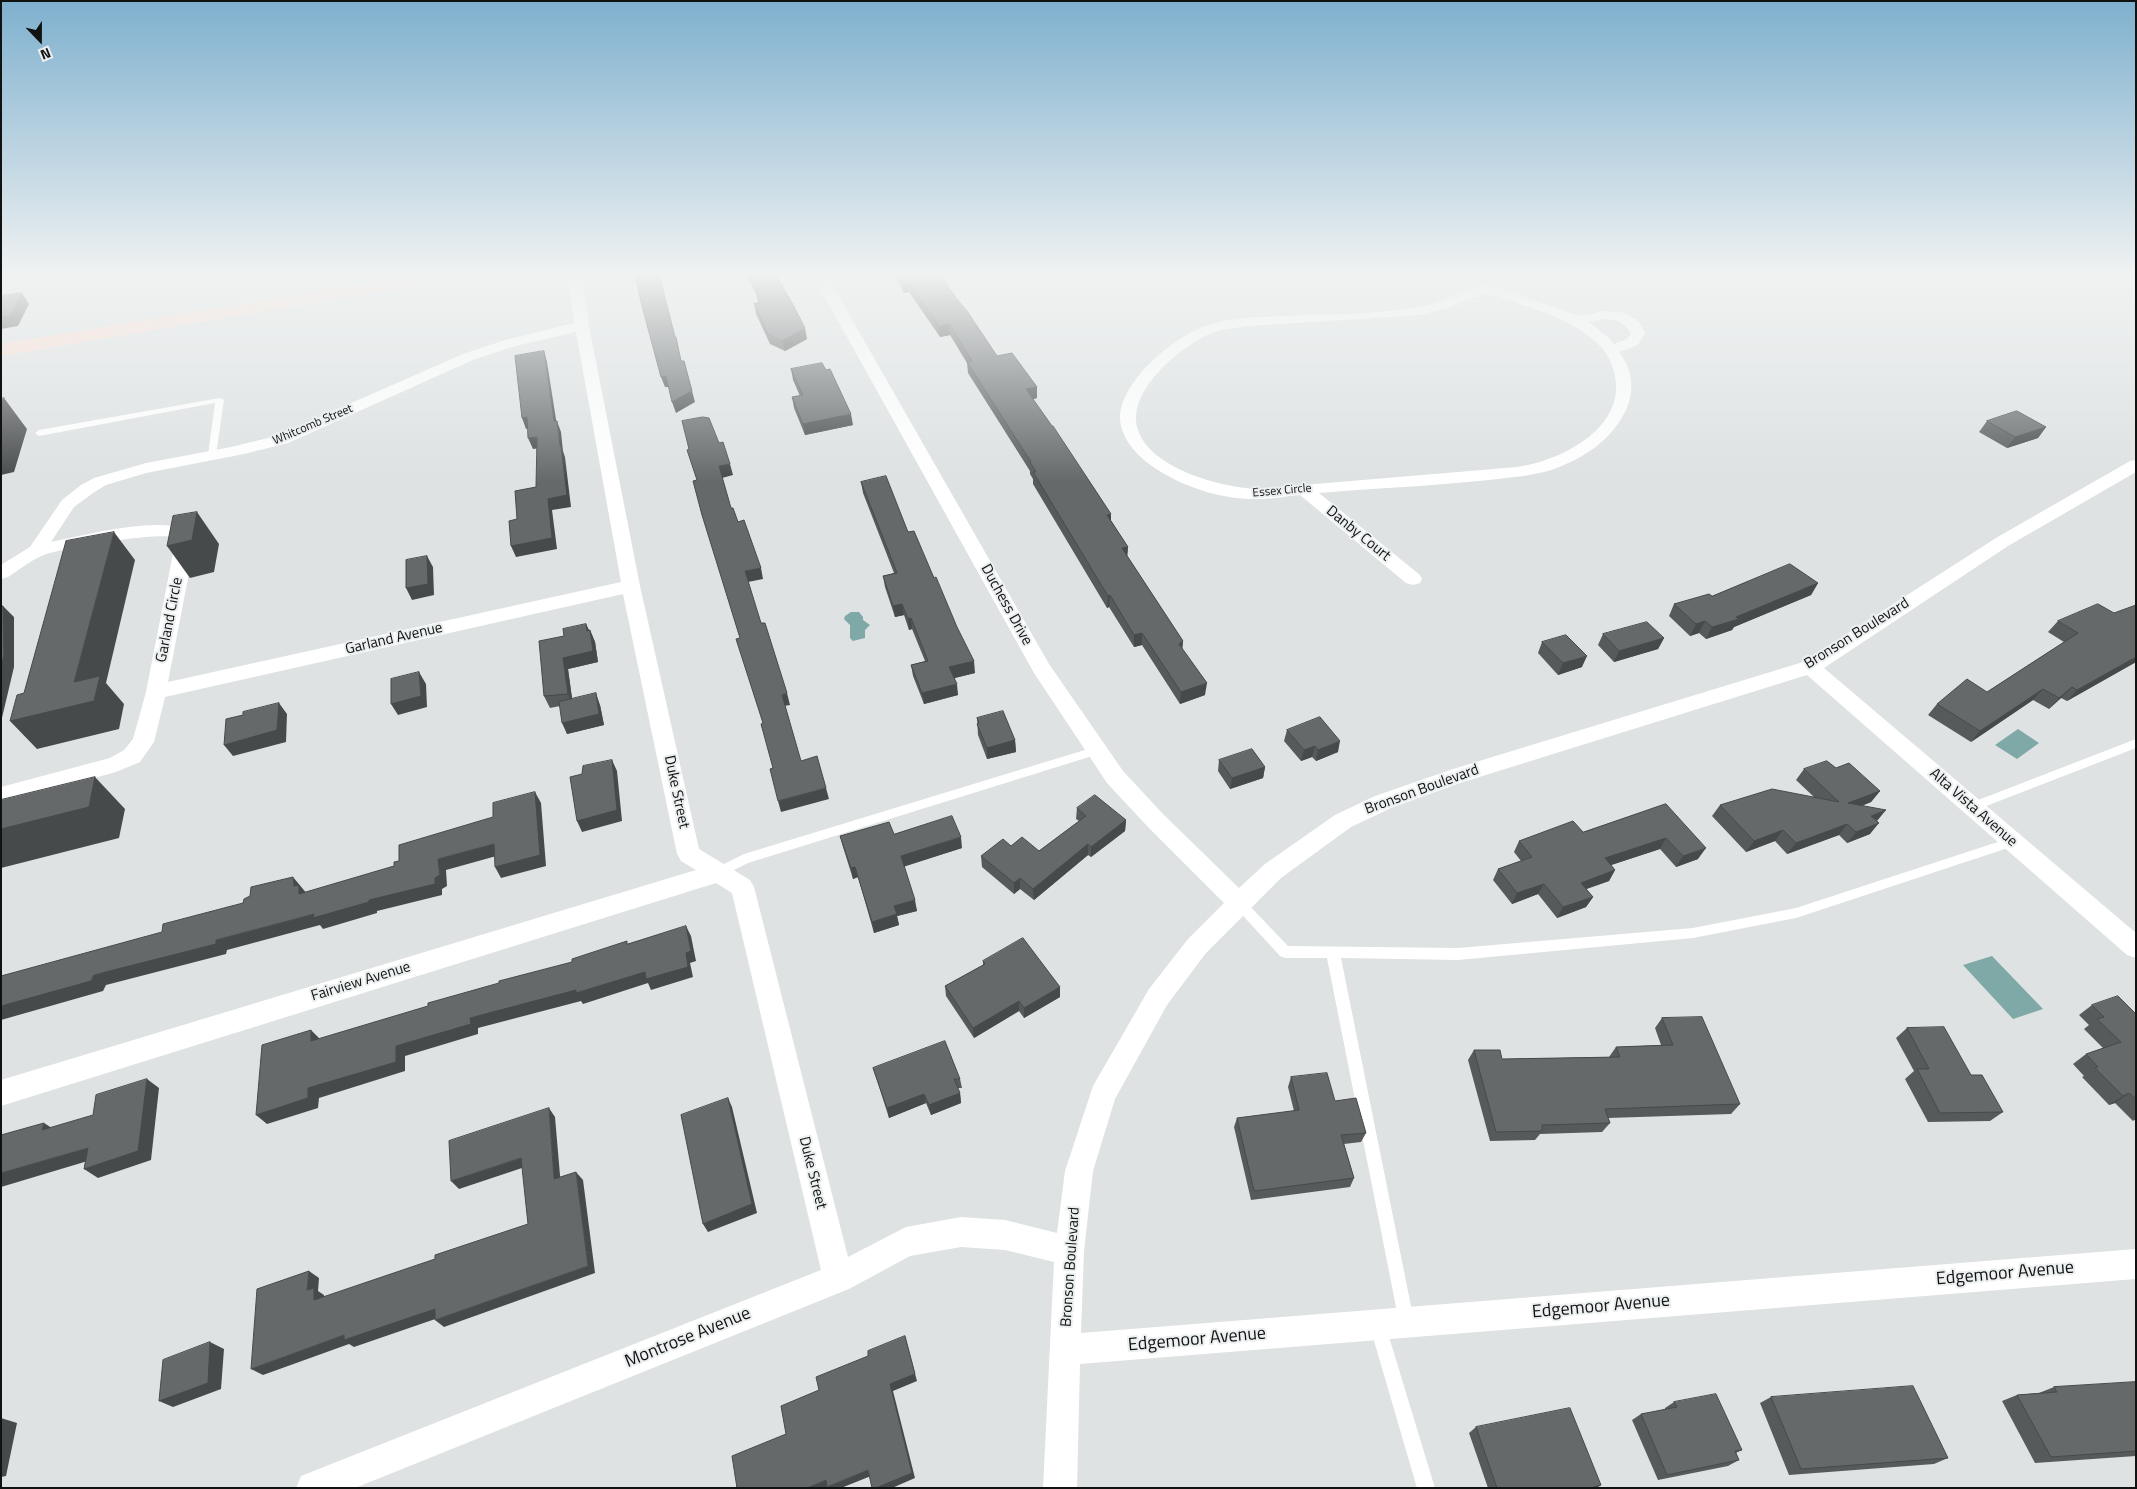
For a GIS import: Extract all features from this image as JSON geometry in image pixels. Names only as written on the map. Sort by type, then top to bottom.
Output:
[{"type":"street","points":[[1,350],[40,343]]},
{"type":"street","name":"Whitcomb Street","points":[[37,551],[63,509],[75,497],[113,476],[138,469],[267,445],[295,436],[468,357],[509,343]]},
{"type":"street","name":"Duke Street","points":[[585,343],[631,586],[689,854],[742,887],[838,1278]]},
{"type":"street","name":"Duchess Drive","points":[[858,343],[1041,668],[1115,777],[1156,821],[1239,902]]},
{"type":"street","name":"Essex Circle","points":[[1184,343],[1165,355],[1142,382],[1129,409],[1130,431],[1150,456],[1176,474],[1220,490],[1244,494],[1266,494],[1304,489],[1482,476],[1523,471],[1550,465],[1593,442],[1605,432],[1619,410],[1623,399],[1625,377],[1613,349],[1606,343]]},
{"type":"street","points":[[1613,349],[1629,343]]},
{"type":"street","name":"Bronson Boulevard","points":[[1060,1488],[1069,1252],[1079,1171],[1103,1095],[1158,997],[1197,946],[1239,902],[1273,871],[1343,821],[1383,802],[1454,777],[1810,667],[2002,542],[2136,465]]},
{"type":"street","name":"Danby Court","points":[[1304,489],[1413,579]]},
{"type":"street","name":"Garland Circle","points":[[1,574],[37,551],[101,537],[141,531],[177,530],[185,534],[186,542],[156,692],[143,742],[132,756],[116,764],[1,796]]},
{"type":"street","name":"Garland Avenue","points":[[156,692],[631,586]]},
{"type":"street","name":"Alta Vista Avenue","points":[[1810,667],[2136,948]]},
{"type":"street","name":"Fairview Avenue","points":[[1,1093],[720,872]]},
{"type":"street","name":"Montrose Avenue","points":[[312,1488],[838,1278],[906,1242],[961,1232],[1005,1235],[1069,1252]]},
{"type":"street","name":"Edgemoor Avenue","points":[[1066,1350],[2136,1264]]},
{"type":"lane","points":[[39,433],[220,400],[212,455]]},
{"type":"lane","points":[[1972,806],[2136,743]]},
{"type":"lane","points":[[720,872],[744,859],[1098,750]]},
{"type":"lane","points":[[1239,902],[1285,952],[1458,954],[1692,932],[1796,913],[2013,842]]},
{"type":"lane","points":[[1333,952],[1407,1322]]},
{"type":"lane","points":[[1378,1325],[1426,1488]]},
{"type":"water","points":[[851,612],[859,612],[863,620],[870,625],[865,630],[865,638],[853,641],[850,638],[850,625],[844,619]]},
{"type":"water","points":[[2018,729],[2039,743],[2017,759],[1995,745]]},
{"type":"water","points":[[1992,956],[2043,1009],[2013,1019],[1963,965]]},
{"type":"building","points":[[652,343],[677,343],[681,361],[684,361],[692,391],[672,402],[666,376],[661,377]]},
{"type":"building","points":[[961,343],[989,343],[997,356],[1012,353],[1037,387],[1026,389],[1053,426],[1111,514],[1107,515],[1128,547],[1122,548],[1183,641],[1179,644],[1207,683],[1181,692],[1142,633],[1134,635],[1110,595],[1108,596],[1033,472],[1036,472],[1031,462],[967,362],[972,361]]},
{"type":"building","points":[[544,351],[554,421],[557,421],[561,446],[567,495],[548,499],[552,538],[511,546],[509,521],[517,519],[515,491],[536,487],[537,437],[528,438],[527,417],[522,418],[515,356]]},
{"type":"building","points":[[822,363],[826,370],[830,369],[851,414],[803,424],[792,397],[803,395],[791,369]]},
{"type":"building","points":[[2017,411],[2046,427],[2015,437],[1987,421]]},
{"type":"building","points":[[703,417],[709,418],[719,443],[723,442],[730,464],[719,466],[731,508],[733,508],[738,522],[744,520],[761,568],[745,571],[761,623],[765,623],[787,693],[782,695],[801,761],[817,756],[826,788],[778,801],[770,769],[773,768],[761,724],[763,723],[736,639],[740,638],[693,481],[697,480],[687,450],[689,449],[682,421]]},
{"type":"building","points":[[886,476],[908,532],[914,531],[934,578],[936,577],[974,661],[949,667],[957,684],[922,693],[911,665],[928,661],[911,618],[908,619],[902,604],[893,606],[883,576],[897,573],[861,482]]},
{"type":"building","points":[[197,512],[192,540],[167,546],[173,516]]},
{"type":"building","points":[[114,532],[74,682],[100,676],[94,701],[10,721],[17,695],[24,693],[66,541]]},
{"type":"building","points":[[427,556],[428,584],[406,588],[406,560]]},
{"type":"building","points":[[1790,564],[1818,583],[1736,617],[1739,619],[1712,627],[1705,621],[1696,624],[1674,604],[1709,594],[1712,596]]},
{"type":"building","points":[[2098,604],[2114,613],[2136,605],[2136,657],[2077,690],[2072,687],[2059,698],[2043,689],[1980,731],[1937,704],[1967,679],[1987,692],[2078,633],[2058,621]]},
{"type":"building","points":[[1,606],[3,606],[4,656],[1,666]]},
{"type":"building","points":[[1647,622],[1664,638],[1619,651],[1603,634]]},
{"type":"building","points":[[586,624],[587,631],[590,630],[593,651],[563,658],[568,694],[544,696],[539,641],[564,636],[563,629]]},
{"type":"building","points":[[1566,635],[1587,656],[1563,663],[1542,642]]},
{"type":"building","points":[[419,672],[421,696],[391,704],[391,679]]},
{"type":"building","points":[[596,693],[599,714],[562,723],[559,702]]},
{"type":"building","points":[[279,703],[277,730],[224,745],[226,719],[243,715],[243,712]]},
{"type":"building","points":[[1003,711],[1015,740],[987,748],[977,724],[979,723],[977,718]]},
{"type":"building","points":[[1320,717],[1340,741],[1318,750],[1315,746],[1304,750],[1287,730]]},
{"type":"building","points":[[1252,749],[1265,767],[1232,778],[1219,760]]},
{"type":"building","points":[[612,760],[617,810],[577,821],[570,777],[582,774],[583,766]]},
{"type":"building","points":[[1827,761],[1836,768],[1849,763],[1880,791],[1848,803],[1886,810],[1871,816],[1879,823],[1856,832],[1847,824],[1796,843],[1783,830],[1754,841],[1720,805],[1772,789],[1839,802],[1804,769]]},
{"type":"building","points":[[95,777],[89,807],[1,829],[1,800]]},
{"type":"building","points":[[535,792],[540,855],[495,867],[494,844],[438,859],[440,875],[435,878],[435,884],[369,900],[369,902],[313,918],[314,914],[216,940],[216,944],[94,975],[91,981],[1,1006],[1,976],[162,932],[163,924],[243,903],[244,899],[250,896],[251,887],[293,877],[294,886],[299,885],[299,894],[394,866],[394,862],[399,861],[399,845],[493,817],[493,803]]},
{"type":"building","points":[[1095,795],[1126,820],[1091,847],[1088,844],[1033,889],[1020,878],[1014,883],[981,856],[1003,839],[1011,846],[1022,837],[1039,851],[1086,816],[1077,808]]},
{"type":"building","points":[[1666,804],[1706,848],[1683,856],[1666,838],[1605,858],[1615,870],[1581,883],[1593,897],[1563,907],[1544,884],[1517,893],[1498,869],[1532,857],[1519,841],[1573,821],[1583,832]]},
{"type":"building","points":[[952,816],[961,837],[901,856],[915,900],[894,906],[897,914],[872,922],[855,867],[851,868],[840,836],[889,822],[894,834]]},
{"type":"building","points":[[686,926],[691,951],[686,953],[688,967],[646,979],[645,972],[576,993],[576,990],[470,1018],[471,1024],[396,1046],[396,1062],[308,1088],[308,1098],[256,1115],[262,1045],[311,1030],[311,1041],[428,1006],[428,1003],[499,983],[499,981],[572,962],[572,959],[627,941],[627,944]]},
{"type":"building","points":[[1023,938],[1060,987],[1024,1008],[1019,1001],[973,1028],[945,986],[985,964],[983,961]]},
{"type":"building","points":[[2118,996],[2136,1014],[2136,1099],[2129,1093],[2123,1096],[2095,1068],[2098,1067],[2086,1054],[2121,1042],[2097,1019],[2104,1017],[2092,1005]]},
{"type":"building","points":[[1702,1017],[1740,1104],[1605,1109],[1610,1123],[1542,1125],[1542,1131],[1496,1132],[1474,1050],[1500,1050],[1502,1059],[1620,1057],[1616,1047],[1673,1045],[1662,1018]]},
{"type":"building","points":[[1944,1027],[1971,1075],[1982,1075],[2003,1112],[1940,1113],[1917,1069],[1929,1069],[1907,1028]]},
{"type":"building","points":[[945,1041],[960,1079],[954,1079],[960,1093],[929,1105],[924,1094],[887,1108],[873,1068]]},
{"type":"building","points":[[1327,1073],[1335,1101],[1356,1098],[1366,1133],[1341,1135],[1354,1178],[1254,1191],[1237,1118],[1299,1110],[1291,1077]]},
{"type":"building","points":[[147,1079],[138,1151],[84,1169],[88,1148],[1,1173],[1,1135],[44,1123],[42,1130],[93,1115],[96,1095]]},
{"type":"building","points":[[728,1098],[752,1204],[703,1224],[681,1115]]},
{"type":"building","points":[[549,1108],[554,1179],[576,1172],[588,1266],[435,1320],[435,1309],[344,1340],[344,1335],[251,1369],[257,1289],[309,1271],[307,1290],[314,1288],[314,1300],[435,1259],[435,1255],[528,1224],[521,1158],[451,1181],[449,1141]]},
{"type":"building","points":[[905,1336],[915,1374],[890,1384],[912,1473],[876,1488],[872,1488],[868,1470],[827,1487],[826,1480],[807,1488],[737,1488],[732,1456],[786,1434],[781,1406],[819,1390],[816,1377],[868,1356],[868,1351]]},
{"type":"building","points":[[210,1342],[208,1383],[159,1401],[163,1360]]},
{"type":"building","points":[[2136,1382],[2136,1451],[2051,1457],[2017,1395],[2057,1392],[2054,1387]]},
{"type":"building","points":[[1913,1386],[1948,1458],[1801,1469],[1771,1397]]},
{"type":"building","points":[[1716,1394],[1742,1450],[1735,1451],[1739,1460],[1667,1475],[1641,1414],[1677,1407],[1674,1402]]},
{"type":"building","points":[[1570,1408],[1601,1485],[1591,1488],[1497,1488],[1476,1427]]}]
